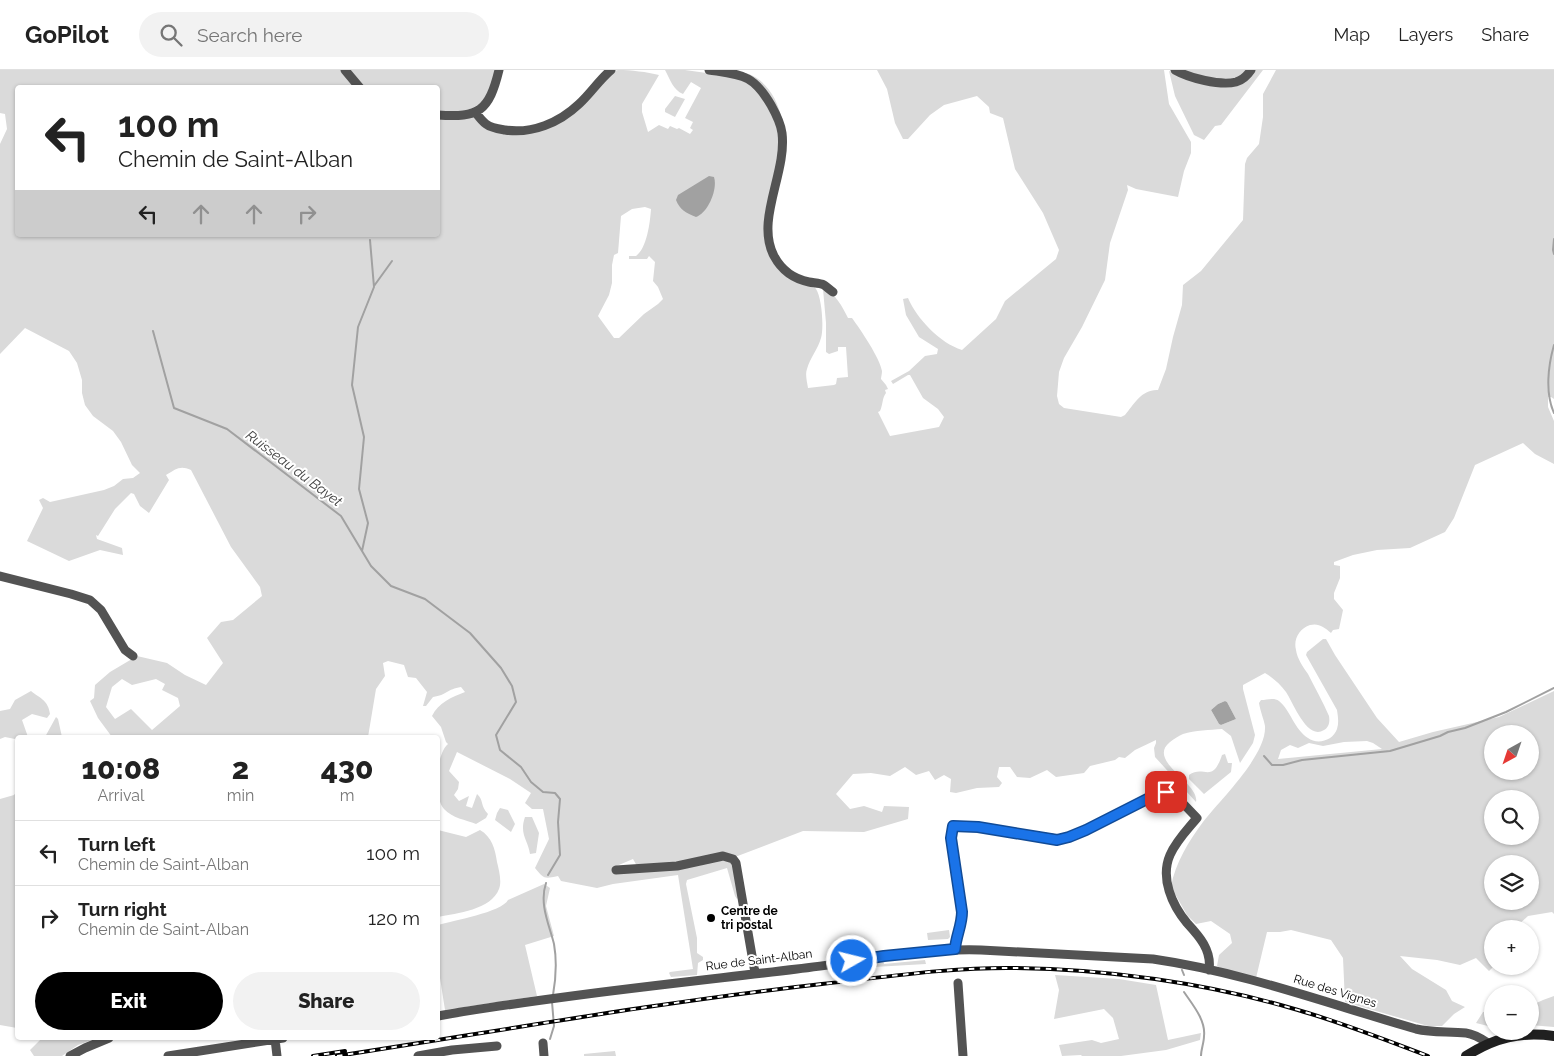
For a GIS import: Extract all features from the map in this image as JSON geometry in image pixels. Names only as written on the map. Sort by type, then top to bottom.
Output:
[{"type":"main road","points":[[1466,1056],[1488,1043],[1505,1037],[1532,1034],[1554,1036]]},
{"type":"street","points":[[345,70],[358,85]]},
{"type":"street","points":[[440,116],[468,115],[481,110],[494,92],[498,70]]},
{"type":"street","points":[[476,113],[485,124],[497,128],[523,131],[540,128],[563,116],[578,105],[611,70]]},
{"type":"street","points":[[709,70],[746,76],[763,92],[775,113],[782,132],[782,150],[768,224],[771,248],[779,265],[789,274],[800,280],[824,285],[833,292]]},
{"type":"street","points":[[1175,70],[1196,78],[1230,83],[1243,79],[1251,70]]},
{"type":"street","points":[[0,576],[90,600],[101,610],[125,650],[133,656]]},
{"type":"street","points":[[955,949],[962,912],[951,838],[953,826],[978,827],[1057,840],[1081,832],[1155,795],[1172,792],[1197,818],[1177,842],[1170,854],[1166,867],[1166,876],[1171,897],[1176,906],[1207,949],[1209,970]]},
{"type":"street","points":[[616,870],[677,866],[723,856],[733,859],[736,863],[755,973]]},
{"type":"street","name":"Rue de Saint-Alban","points":[[440,1016],[548,999],[828,965],[884,956],[955,949],[1153,959],[1174,962]]},
{"type":"street","name":"Rue des Vignes","points":[[1174,962],[1305,995],[1416,1030],[1466,1033],[1481,1038],[1488,1043]]},
{"type":"street","points":[[958,982],[963,1056]]},
{"type":"street","points":[[70,1056],[104,1040]]},
{"type":"street","points":[[168,1056],[267,1040]]},
{"type":"street","points":[[277,1056],[279,1040]]},
{"type":"street","points":[[543,1043],[544,1056]]},
{"type":"street","points":[[418,1056],[452,1050],[497,1046]]},
{"type":"shaded area","points":[[0,70],[497,70],[491,90],[482,102],[475,107],[448,115],[446,119],[475,116],[475,119],[487,127],[500,132],[514,134],[529,133],[543,130],[569,116],[580,107],[608,76],[618,70],[623,70],[659,75],[642,104],[642,112],[648,132],[659,125],[668,129],[670,126],[679,128],[690,134],[693,130],[690,128],[693,122],[685,118],[701,88],[691,82],[683,94],[674,87],[665,70],[685,70],[746,80],[746,73],[760,80],[770,91],[782,119],[776,122],[781,140],[781,149],[766,221],[768,250],[771,258],[782,273],[789,278],[813,286],[820,299],[822,333],[820,342],[806,371],[808,388],[834,385],[837,378],[848,377],[846,347],[838,347],[838,351],[829,354],[826,352],[823,289],[825,288],[836,297],[848,318],[852,318],[878,359],[882,371],[881,379],[888,389],[885,390],[886,393],[878,412],[890,436],[939,427],[944,417],[938,409],[923,398],[910,375],[893,384],[891,381],[909,371],[925,356],[937,354],[938,349],[919,337],[906,315],[903,299],[908,298],[923,322],[938,336],[962,350],[996,319],[1005,301],[1056,259],[1059,250],[1043,213],[1015,169],[1003,118],[990,113],[989,107],[977,96],[944,105],[930,115],[908,139],[903,139],[895,123],[887,89],[877,70],[1164,70],[1169,104],[1191,142],[1191,153],[1184,171],[1178,197],[1136,189],[1127,185],[1128,190],[1110,243],[1105,280],[1082,327],[1064,358],[1059,372],[1057,396],[1059,404],[1064,408],[1121,417],[1147,392],[1158,390],[1166,369],[1182,305],[1183,285],[1201,271],[1243,220],[1245,164],[1247,158],[1259,144],[1263,117],[1263,94],[1276,70],[1554,70],[1554,399],[1548,397],[1548,407],[1554,421],[1554,464],[1535,454],[1523,443],[1475,465],[1454,518],[1445,532],[1410,548],[1377,550],[1353,555],[1334,562],[1334,565],[1340,566],[1340,578],[1334,593],[1334,599],[1343,610],[1339,629],[1333,630],[1331,633],[1321,626],[1310,625],[1298,634],[1295,646],[1299,659],[1329,716],[1328,726],[1318,732],[1306,725],[1284,689],[1265,673],[1243,685],[1255,735],[1253,743],[1240,763],[1231,736],[1222,729],[1183,734],[1170,742],[1164,749],[1164,757],[1190,787],[1195,795],[1196,802],[1155,757],[1154,748],[1156,740],[1135,750],[1125,758],[1119,757],[1115,760],[1090,766],[1084,773],[1056,777],[1047,770],[1030,778],[1017,777],[1010,767],[999,767],[997,777],[1002,783],[999,787],[977,788],[956,793],[950,792],[951,779],[944,775],[935,780],[929,771],[916,775],[905,767],[890,776],[871,773],[853,774],[836,794],[850,809],[864,806],[882,812],[884,806],[909,807],[908,819],[864,832],[803,831],[735,857],[720,854],[675,864],[637,866],[633,859],[614,867],[614,872],[678,868],[723,857],[728,859],[735,868],[739,897],[737,899],[727,868],[687,880],[686,884],[697,938],[697,953],[703,957],[703,960],[698,963],[697,975],[671,977],[670,972],[693,969],[678,875],[597,888],[561,881],[558,876],[547,878],[543,876],[535,868],[549,839],[543,809],[532,809],[525,803],[531,793],[510,779],[457,752],[449,771],[459,782],[458,789],[454,795],[459,801],[469,796],[466,806],[472,808],[477,794],[488,814],[486,818],[476,824],[455,817],[444,809],[440,800],[440,762],[444,749],[448,744],[441,727],[432,716],[450,698],[465,692],[461,687],[433,697],[426,706],[423,706],[427,692],[416,678],[408,677],[404,665],[388,661],[383,663],[385,676],[376,689],[368,735],[111,735],[98,718],[90,701],[94,698],[95,685],[110,672],[137,656],[167,663],[185,675],[206,685],[223,663],[207,638],[221,622],[233,620],[262,596],[260,587],[231,547],[191,470],[184,468],[178,468],[166,475],[169,480],[149,513],[140,506],[134,494],[131,493],[115,509],[98,536],[96,535],[97,539],[122,548],[123,555],[100,550],[69,561],[27,541],[43,508],[39,500],[43,498],[50,502],[104,490],[114,486],[123,479],[133,478],[140,473],[132,465],[121,442],[113,431],[93,416],[85,405],[82,393],[82,380],[77,363],[69,351],[25,328],[0,354],[0,144],[7,129],[5,114],[0,113]],"holes":[[[645,207],[651,209],[649,228],[640,252],[636,256],[629,256],[629,259],[647,259],[649,256],[655,262],[653,281],[663,299],[619,338],[614,338],[598,316],[609,295],[612,283],[612,265],[614,255],[618,253],[621,216],[632,209]],[[122,679],[132,685],[156,679],[165,684],[162,690],[178,698],[180,706],[152,730],[131,709],[115,719],[106,707],[112,687]],[[1225,701],[1236,719],[1221,725],[1211,710]]]},
{"type":"shaded area","points":[[1179,70],[1263,70],[1221,125],[1215,126],[1204,140],[1194,135],[1175,96],[1169,71],[1187,79],[1219,80]]},
{"type":"shaded area","points":[[675,96],[685,99],[675,117],[665,112],[665,109]]},
{"type":"shaded area","points":[[709,176],[714,177],[715,188],[708,206],[696,217],[684,211],[676,200],[678,195]]},
{"type":"shaded area","points":[[1323,639],[1326,639],[1377,718],[1399,742],[1499,717],[1554,691],[1554,914],[1552,912],[1528,916],[1524,920],[1484,920],[1484,966],[1476,958],[1460,965],[1437,960],[1400,956],[1412,969],[1446,990],[1452,1001],[1465,1007],[1454,1014],[1442,1026],[1428,1026],[1345,1002],[1343,958],[1331,940],[1291,930],[1267,932],[1256,978],[1224,970],[1217,966],[1219,955],[1232,943],[1230,934],[1211,921],[1196,924],[1187,915],[1171,887],[1179,861],[1193,837],[1203,822],[1242,776],[1259,750],[1264,738],[1265,726],[1259,703],[1261,700],[1273,699],[1279,701],[1299,730],[1312,740],[1324,741],[1335,733],[1338,724],[1337,710],[1306,655]],"holes":[[[1367,741],[1382,749],[1278,759],[1281,750],[1290,745],[1298,748],[1309,743],[1323,746],[1344,742]]]},
{"type":"shaded area","points":[[31,691],[46,703],[50,714],[47,718],[32,714],[22,720],[27,735],[15,735],[15,739],[5,737],[0,739],[0,711],[10,709],[15,700]]},
{"type":"shaded area","points":[[1225,701],[1236,719],[1221,725],[1211,710]]},
{"type":"shaded area","points":[[56,717],[62,735],[46,735]]},
{"type":"shaded area","points":[[1225,754],[1228,763],[1232,763],[1231,772],[1204,794],[1189,779],[1189,775],[1199,771],[1211,772],[1215,769],[1222,755]]},
{"type":"shaded area","points":[[15,794],[15,1028],[0,1025],[0,799]]},
{"type":"shaded area","points":[[500,808],[508,810],[515,824],[511,832],[495,820]]},
{"type":"shaded area","points":[[525,817],[532,817],[539,833],[536,853],[530,854],[524,837],[523,823]]},
{"type":"shaded area","points":[[440,830],[466,837],[480,830],[490,840],[495,852],[499,872],[499,889],[489,902],[464,912],[440,917]]},
{"type":"shaded area","points":[[544,884],[550,888],[546,906],[554,936],[525,945],[537,996],[445,1010],[440,978],[440,924],[487,912],[508,900]]},
{"type":"shaded area","points":[[949,930],[950,937],[948,939],[928,940],[927,933]]},
{"type":"shaded area","points":[[883,960],[884,964],[925,960],[926,964],[838,968]]},
{"type":"shaded area","points":[[1055,975],[1119,979],[1156,985],[1168,1040],[1201,1033],[1200,1040],[1166,1050],[1121,1056],[1062,1056],[1059,1045],[1092,1040],[1101,1043],[1119,1039],[1113,1018],[1104,1009],[1054,1019],[1059,990]]},
{"type":"shaded area","points":[[1554,996],[1554,1027],[1539,1026],[1539,1002]]},
{"type":"shaded area","points":[[1483,1012],[1484,1025],[1476,1023]]},
{"type":"shaded area","points":[[40,1040],[92,1040],[78,1045],[62,1056],[34,1056],[30,1050]]},
{"type":"shaded area","points":[[615,1051],[616,1056],[584,1056],[584,1054]]},
{"type":"waterway","points":[[1554,239],[1554,254]]},
{"type":"waterway","points":[[362,551],[368,523],[359,489],[364,437],[352,385],[358,327],[374,287],[370,240]]},
{"type":"waterway","points":[[374,286],[392,261]]},
{"type":"waterway","name":"Ruisseau du Bayet","points":[[153,331],[174,408],[227,429],[341,516],[371,566],[391,586],[425,599],[470,633],[501,668],[512,686],[516,702],[496,735],[500,750],[521,767],[531,782],[543,792],[555,793],[560,799],[558,822],[560,855],[548,875]]},
{"type":"waterway","points":[[1554,345],[1548,379],[1549,397],[1554,413]]},
{"type":"waterway","points":[[1264,756],[1272,765],[1283,765],[1302,760],[1390,751],[1465,728],[1506,712],[1554,688]]},
{"type":"waterway","name":"Ruisseau du Bayet","points":[[546,883],[544,906],[556,957],[553,995]]},
{"type":"waterway","points":[[1182,970],[1184,975]]},
{"type":"waterway","points":[[1184,992],[1203,1024],[1204,1039],[1201,1056]]},
{"type":"waterway","name":"Ruisseau du Bayet","points":[[550,1039],[554,1026],[552,1002]]},
{"type":"railway","points":[[440,1040],[761,991],[943,971],[1016,968],[1085,971],[1155,979],[1224,991],[1326,1019],[1428,1056]]},
{"type":"railway","points":[[337,1056],[438,1040]]},
{"type":"railway","points":[[313,1056],[345,1051]]},
{"type":"place","name":"Centre de tri postal","points":[[711,918]]},
{"type":"route","points":[[852,961],[955,949],[962,912],[951,838],[953,826],[978,827],[1057,840],[1086,830],[1155,795],[1166,792]]}]
